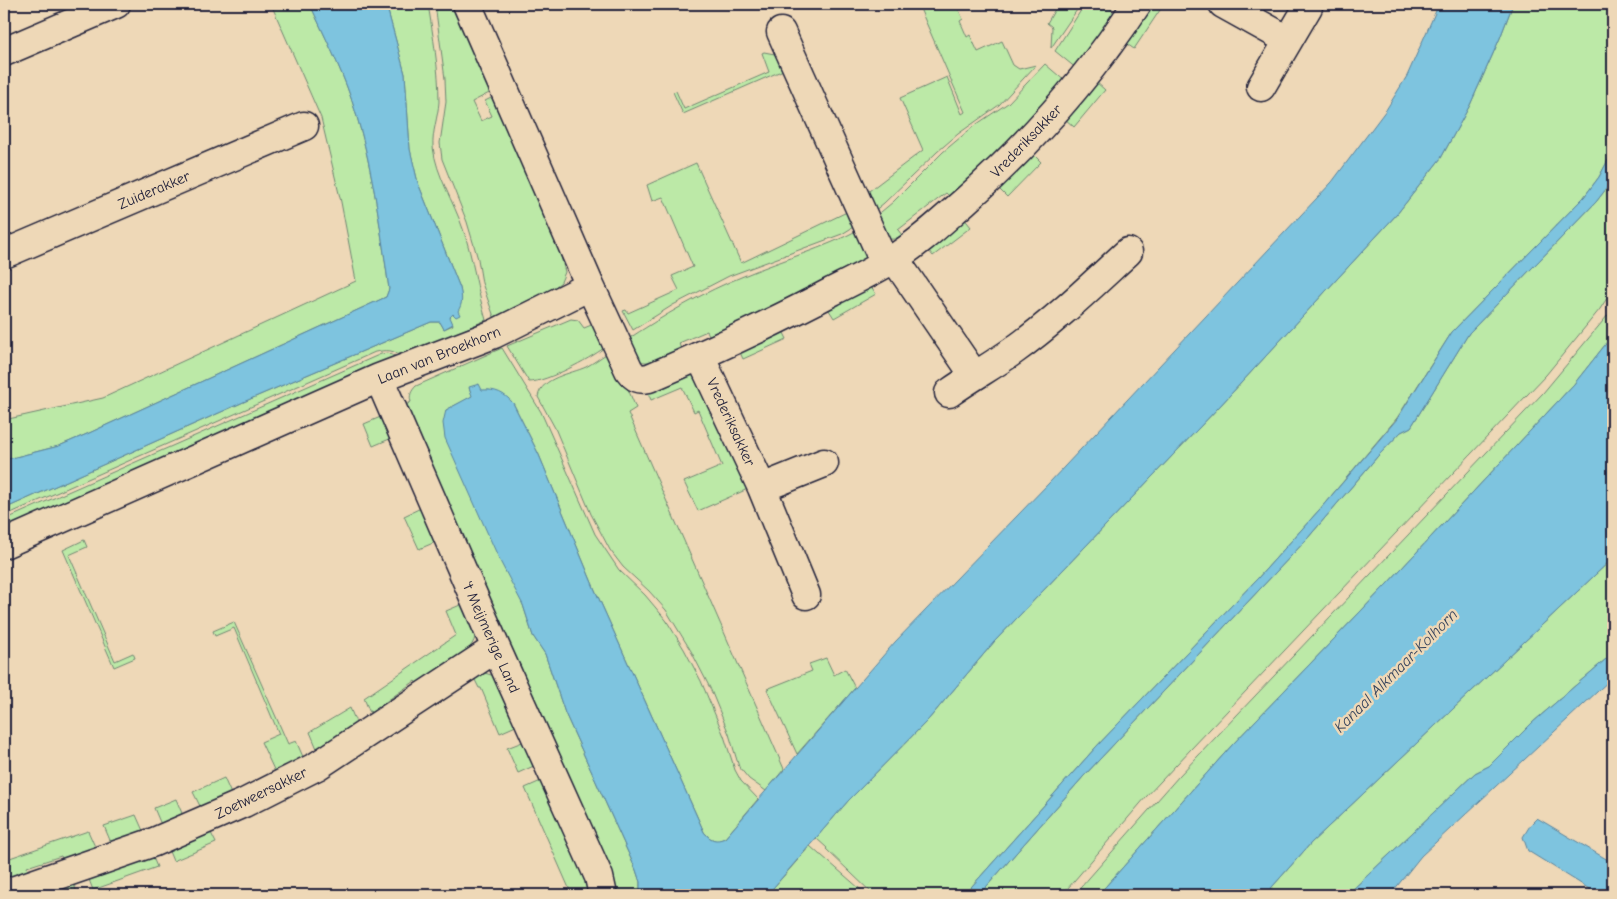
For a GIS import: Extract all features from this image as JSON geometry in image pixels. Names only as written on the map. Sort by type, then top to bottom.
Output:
[{"type":"street","points":[[4,52],[116,4]]},
{"type":"street","points":[[467,4],[590,286]]},
{"type":"street","name":"Vrederiksakker","points":[[590,286],[629,370],[638,378],[649,378],[793,312],[890,261],[932,230],[1004,167],[1073,92],[1097,62],[1137,4]]},
{"type":"street","points":[[1223,4],[1288,40]]},
{"type":"street","points":[[1261,87],[1308,7]]},
{"type":"street","points":[[781,32],[890,261],[974,375]]},
{"type":"street","name":"Zuiderakker","points":[[4,254],[304,126]]},
{"type":"street","points":[[949,393],[1012,352],[1072,304],[1128,252]]},
{"type":"street","name":"Laan van Broekhorn","points":[[4,544],[379,378],[494,334],[590,286]]},
{"type":"street","name":"Vrederiksakker","points":[[700,356],[762,488],[806,595]]},
{"type":"street","name":"'t Meijmerige Land","points":[[379,378],[496,648],[599,877],[604,895]]},
{"type":"street","points":[[762,488],[824,463]]},
{"type":"street","name":"Zoetweersakker","points":[[4,894],[154,842],[244,803],[317,766],[496,648]]},
{"type":"green space","points":[[271,4],[310,4],[347,86],[365,145],[374,193],[389,289],[386,297],[59,446],[4,460],[4,420],[103,398],[356,281],[341,202],[321,118]]},
{"type":"green space","points":[[386,4],[428,4],[439,90],[433,147],[441,178],[466,240],[486,320],[401,358],[396,353],[390,351],[375,352],[4,516],[4,509],[248,400],[431,322],[440,322],[444,329],[453,325],[449,317],[460,305],[460,288],[418,183],[410,150],[405,74]]},
{"type":"green space","points":[[435,4],[455,4],[493,91],[472,102],[481,121],[492,116],[485,101],[495,96],[555,233],[565,272],[561,282],[554,288],[494,317],[482,283],[478,259],[467,222],[442,159],[440,143],[446,102],[445,79]]},
{"type":"green space","points":[[918,4],[949,4],[951,9],[957,6],[963,19],[960,21],[967,37],[970,35],[978,52],[1002,41],[1013,65],[1019,69],[1036,65],[999,105],[958,134],[873,212],[865,194],[923,150],[900,98],[947,77],[962,114],[965,112]]},
{"type":"green space","points":[[1058,4],[1081,4],[1051,48],[1052,27],[1047,23]]},
{"type":"green space","points":[[1085,4],[1115,4],[1111,10],[1116,14],[1077,69],[1055,51]]},
{"type":"green space","points":[[1148,4],[1164,4],[1134,49],[1124,42]]},
{"type":"green space","points":[[1513,4],[1613,4],[1613,151],[1599,177],[1584,197],[1452,332],[1397,418],[1320,509],[1258,578],[1096,747],[964,895],[874,895],[816,838],[848,801],[928,720],[994,642],[1218,408],[1397,214],[1441,158],[1470,105]]},
{"type":"green space","points":[[762,53],[780,55],[788,68],[683,114],[673,92],[676,91],[684,109],[769,72]]},
{"type":"green space","points":[[1045,64],[1066,82],[1041,112],[951,198],[946,193],[898,230],[902,235],[892,239],[885,237],[875,217],[893,202],[943,152],[974,126],[1008,103]]},
{"type":"green space","points":[[1095,81],[1105,90],[1074,127],[1064,118]]},
{"type":"green space","points":[[1032,153],[1041,162],[1007,197],[997,187]]},
{"type":"green space","points":[[696,163],[741,263],[851,210],[858,224],[842,234],[729,276],[673,305],[633,330],[623,311],[626,310],[628,313],[679,290],[672,276],[693,267],[663,197],[652,201],[647,185]]},
{"type":"green space","points":[[1613,180],[1613,289],[1600,309],[1546,375],[1146,797],[1062,895],[979,895],[1083,777],[1307,539],[1377,457],[1401,432],[1411,427],[1469,333],[1596,202]]},
{"type":"green space","points":[[963,217],[971,227],[933,256],[925,246]]},
{"type":"green space","points":[[860,229],[868,255],[860,263],[795,298],[710,337],[707,331],[679,343],[681,350],[652,362],[641,361],[636,358],[625,341],[714,289]]},
{"type":"green space","points":[[869,283],[876,294],[834,318],[827,307]]},
{"type":"green space","points":[[1613,309],[1613,335],[1574,384],[1387,584],[1233,744],[1098,895],[1074,895],[1179,776],[1543,393]]},
{"type":"green space","points":[[571,319],[578,320],[584,328],[594,324],[604,348],[557,374],[529,382],[507,346]]},
{"type":"green space","points":[[782,329],[787,339],[743,359],[738,348]]},
{"type":"green space","points":[[502,348],[541,412],[595,534],[619,570],[645,595],[666,620],[684,649],[701,681],[724,736],[735,770],[741,781],[758,799],[725,838],[717,841],[710,838],[704,832],[595,590],[539,455],[513,403],[489,390],[482,391],[469,388],[473,396],[446,410],[523,605],[533,636],[545,654],[565,713],[636,870],[640,882],[640,895],[617,895],[404,406],[411,402],[411,394],[416,386]]},
{"type":"green space","points":[[387,353],[395,356],[396,360],[4,532],[4,520]]},
{"type":"green space","points":[[606,354],[620,382],[628,389],[636,408],[628,413],[784,769],[766,791],[749,779],[739,767],[729,734],[710,688],[691,651],[666,610],[623,567],[610,550],[591,514],[555,428],[538,397],[540,390],[551,381],[586,367]]},
{"type":"green space","points":[[692,368],[750,488],[698,511],[684,482],[722,466],[698,410],[694,412],[682,387],[651,400],[646,388]]},
{"type":"green space","points":[[383,416],[392,438],[373,446],[364,424]]},
{"type":"green space","points":[[423,507],[438,541],[419,549],[404,516]]},
{"type":"green space","points":[[84,540],[87,547],[69,555],[115,661],[133,653],[135,658],[114,667],[63,550]]},
{"type":"green space","points":[[1613,558],[1613,653],[1532,723],[1489,766],[1475,773],[1347,895],[1265,895],[1311,843]]},
{"type":"green space","points":[[465,603],[475,633],[474,640],[469,648],[453,663],[419,686],[415,681],[380,706],[382,711],[372,718],[364,698],[456,635],[446,611]]},
{"type":"green space","points":[[234,622],[288,744],[296,741],[304,759],[276,774],[261,742],[279,734],[234,628],[215,636],[213,631]]},
{"type":"green space","points":[[826,658],[834,675],[845,669],[855,688],[797,754],[767,689],[812,671],[809,664]]},
{"type":"green space","points":[[481,672],[495,676],[518,725],[500,733],[481,688],[479,688],[473,676]]},
{"type":"green space","points":[[350,708],[358,727],[318,751],[310,732]]},
{"type":"green space","points":[[525,741],[536,765],[518,773],[507,748]]},
{"type":"green space","points":[[224,778],[232,796],[202,810],[193,792]]},
{"type":"green space","points":[[543,780],[593,895],[572,895],[525,788]]},
{"type":"green space","points":[[176,799],[184,818],[162,827],[154,808]]},
{"type":"green space","points":[[136,815],[144,833],[112,845],[104,826]]},
{"type":"green space","points":[[88,831],[97,851],[64,862],[61,856],[27,867],[29,873],[4,881],[4,860]]},
{"type":"green space","points":[[210,831],[216,843],[173,861],[168,849]]},
{"type":"green space","points":[[810,846],[821,855],[867,895],[767,895]]},
{"type":"green space","points":[[152,855],[157,867],[93,890],[88,877]]},
{"type":"green space","points":[[73,882],[78,895],[49,895],[47,891]]},
{"type":"water","points":[[310,4],[386,4],[405,74],[410,149],[418,183],[460,288],[462,300],[458,311],[460,315],[456,317],[453,314],[450,317],[453,324],[444,329],[440,322],[431,322],[248,400],[4,509],[4,460],[59,446],[386,297],[389,289],[386,265],[365,145],[347,86]]},
{"type":"water","points":[[1439,4],[1513,4],[1470,105],[1441,158],[1397,214],[1218,408],[994,642],[928,720],[848,801],[767,895],[640,895],[640,882],[636,870],[565,713],[545,654],[533,636],[523,605],[500,561],[445,438],[443,423],[446,410],[472,396],[469,387],[479,384],[482,390],[499,392],[513,403],[539,455],[595,590],[704,832],[713,839],[725,838],[895,642],[1049,483],[1332,182],[1386,110],[1407,76]]},
{"type":"water","points":[[1613,151],[1613,180],[1596,202],[1469,333],[1411,427],[1401,432],[1377,457],[1307,539],[1083,777],[979,895],[964,895],[1096,747],[1258,578],[1320,509],[1397,419],[1452,332],[1584,197],[1599,177]]},
{"type":"water","name":"Kanaal Alkmaar-Kolhorn","points":[[1613,335],[1613,558],[1311,843],[1265,895],[1098,895],[1233,744],[1387,584],[1574,384]]},
{"type":"water","points":[[1613,653],[1613,677],[1421,856],[1390,895],[1347,895],[1475,773],[1489,766],[1532,723]]},
{"type":"water","points":[[1537,818],[1613,863],[1613,895],[1599,895],[1528,851],[1523,837]]}]
